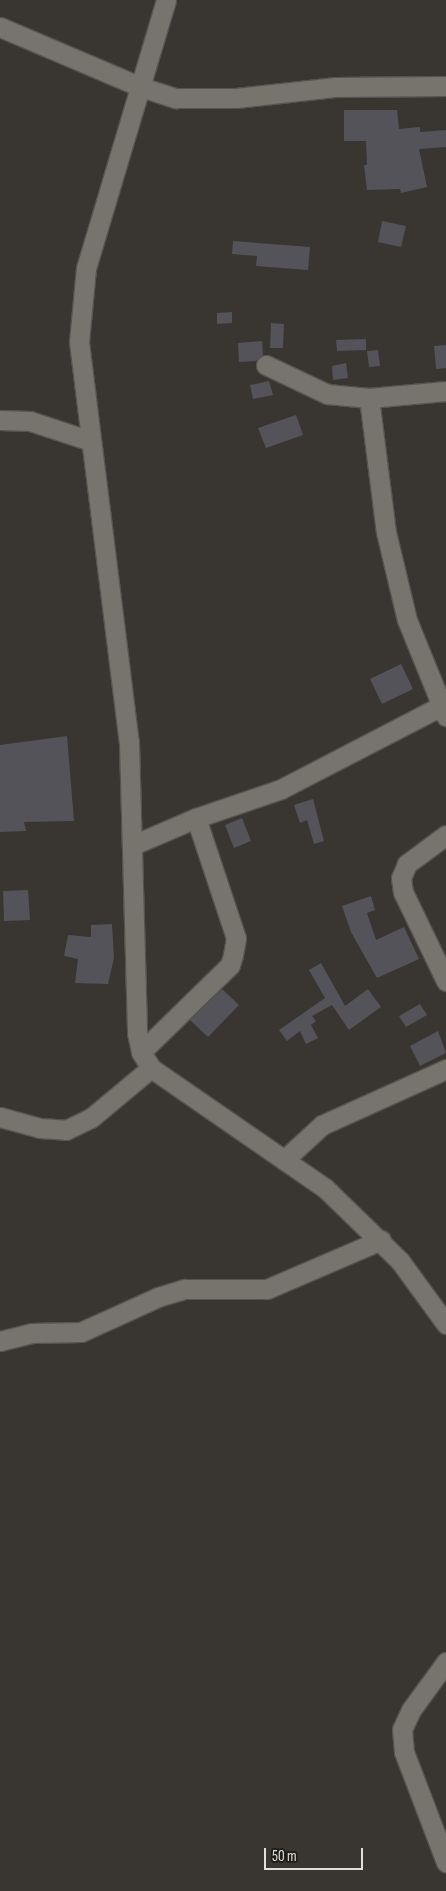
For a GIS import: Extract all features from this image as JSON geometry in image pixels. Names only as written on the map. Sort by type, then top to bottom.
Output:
[{"type":"street","points":[[166,0],[138,86],[86,268],[79,342],[129,743],[137,1033],[146,1060],[325,1188],[381,1240],[446,1324]]},
{"type":"street","points":[[0,27],[138,86],[176,98],[194,100],[336,87],[446,86]]},
{"type":"street","points":[[266,366],[327,394],[369,398],[446,391]]},
{"type":"street","points":[[133,845],[196,818],[281,788],[443,712],[407,620],[386,532],[369,398]]},
{"type":"street","points":[[0,420],[30,421],[91,441]]},
{"type":"street","points":[[0,1117],[40,1128],[66,1130],[92,1118],[230,965],[236,938],[196,818]]},
{"type":"street","points":[[446,835],[407,864],[400,878],[403,892],[446,981]]},
{"type":"street","points":[[284,1160],[322,1125],[446,1069]]},
{"type":"street","points":[[0,1341],[32,1333],[82,1332],[158,1296],[185,1290],[222,1287],[268,1289],[381,1240]]},
{"type":"street","points":[[446,1662],[411,1710],[402,1730],[404,1752],[446,1862]]},
{"type":"building","points":[[344,110],[397,110],[399,129],[420,127],[420,132],[446,130],[446,147],[419,149],[427,187],[401,193],[400,189],[367,190],[364,165],[367,165],[366,141],[344,141]]},
{"type":"building","points":[[382,221],[406,226],[401,247],[378,242]]},
{"type":"building","points":[[233,241],[310,247],[308,270],[256,266],[257,256],[232,254]]},
{"type":"building","points":[[232,312],[232,323],[217,324],[217,313]]},
{"type":"building","points":[[271,323],[284,324],[283,348],[270,348]]},
{"type":"building","points":[[366,339],[366,350],[337,351],[336,340]]},
{"type":"building","points":[[262,341],[263,355],[256,361],[239,362],[238,343]]},
{"type":"building","points":[[446,345],[446,368],[436,369],[434,346]]},
{"type":"building","points":[[378,350],[380,366],[369,367],[367,351]]},
{"type":"building","points":[[346,363],[348,378],[333,380],[332,366]]},
{"type":"building","points":[[269,381],[273,395],[253,399],[250,385]]},
{"type":"building","points":[[296,415],[303,435],[266,448],[258,428]]},
{"type":"building","points":[[401,664],[413,689],[382,704],[370,679]]},
{"type":"building","points":[[67,736],[74,821],[24,822],[26,831],[0,832],[0,745]]},
{"type":"building","points":[[313,799],[324,841],[314,844],[307,820],[300,823],[294,805]]},
{"type":"building","points":[[242,818],[251,841],[234,848],[225,825]]},
{"type":"building","points":[[28,890],[30,920],[4,921],[3,891]]},
{"type":"building","points":[[371,896],[375,910],[367,913],[376,940],[404,927],[419,959],[377,978],[351,932],[342,906]]},
{"type":"building","points":[[112,924],[114,958],[108,984],[75,983],[78,959],[64,956],[68,935],[91,937],[91,925]]},
{"type":"building","points":[[321,963],[345,1006],[368,989],[381,1007],[349,1030],[332,1005],[312,1016],[316,1021],[311,1025],[318,1038],[306,1044],[300,1031],[287,1041],[279,1030],[325,998],[309,970]]},
{"type":"building","points":[[222,989],[239,1005],[208,1037],[190,1020]]},
{"type":"building","points":[[420,1004],[427,1015],[406,1027],[399,1016]]},
{"type":"building","points":[[438,1031],[446,1053],[420,1066],[410,1046]]}]
